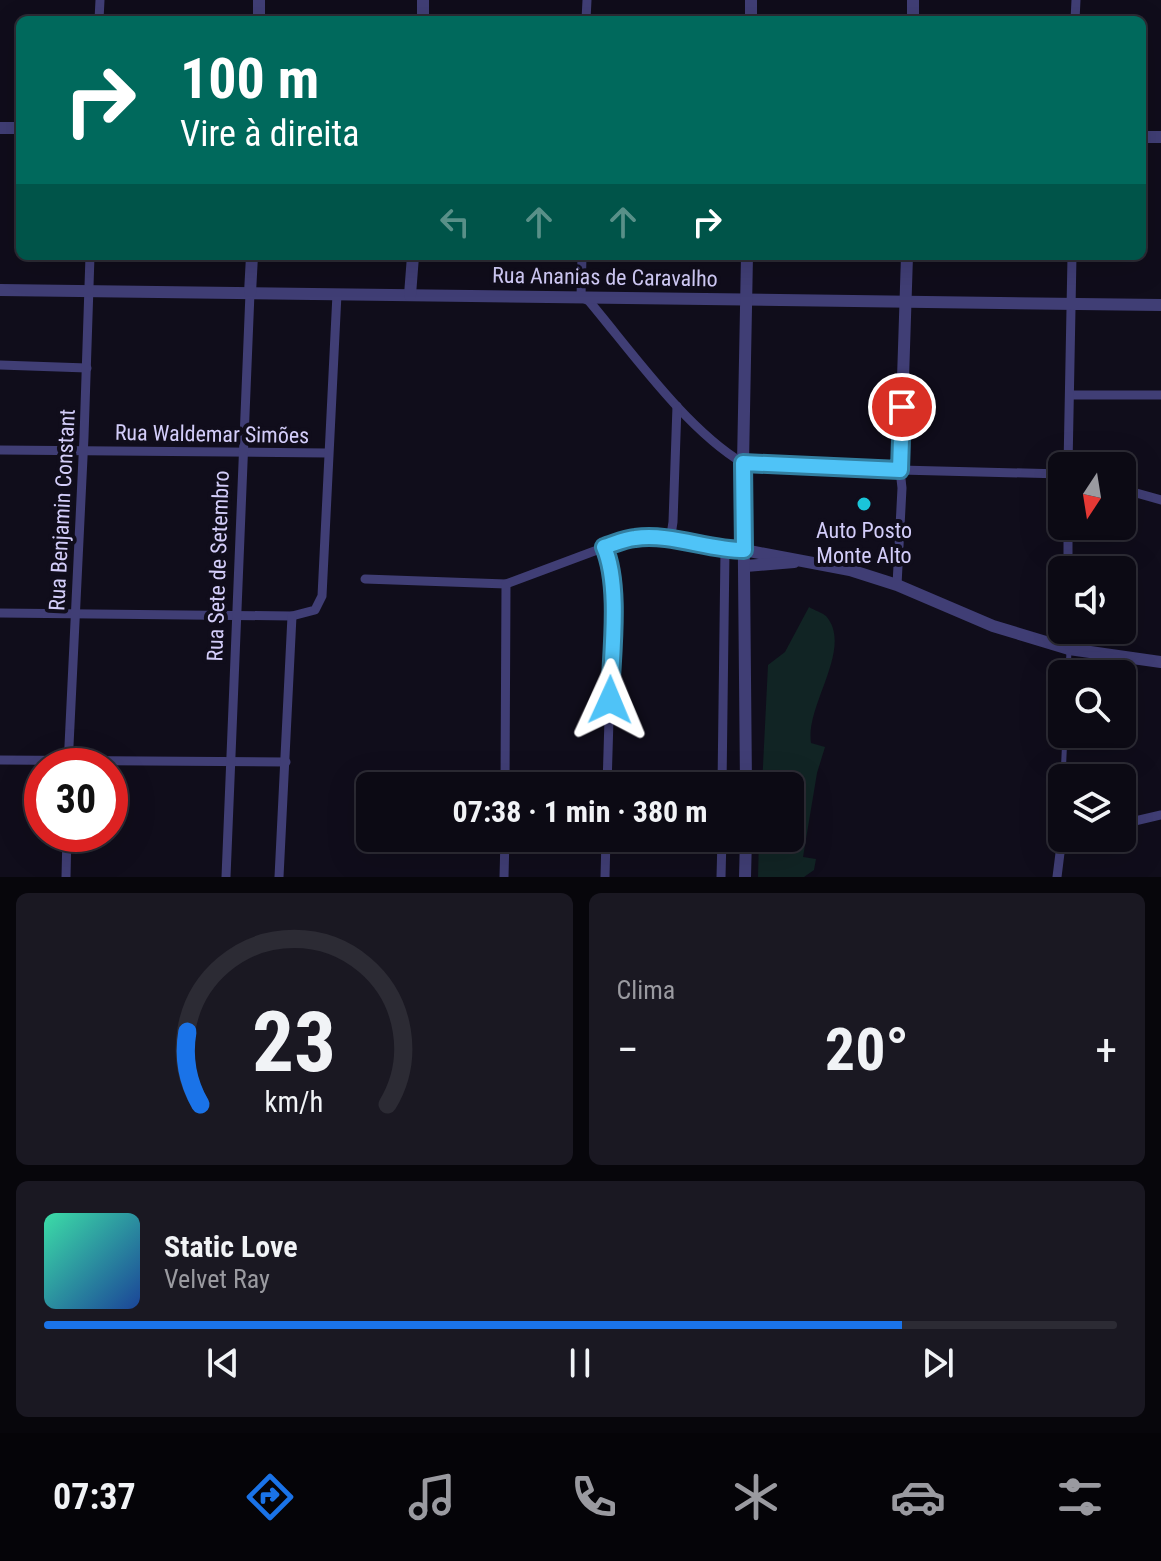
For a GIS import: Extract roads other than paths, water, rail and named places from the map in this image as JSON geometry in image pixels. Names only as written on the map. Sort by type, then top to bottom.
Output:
[{"type":"street","name":"Rua Benjamin Constant","points":[[69,748],[84,451],[90,260]]},
{"type":"street","name":"Rua Sete de Setembro","points":[[226,877],[252,260]]},
{"type":"street","points":[[410,295],[413,260]]},
{"type":"street","points":[[582,260],[581,297],[589,301],[677,406],[743,463],[1048,474]]},
{"type":"street","points":[[746,772],[743,463],[747,260]]},
{"type":"street","points":[[897,585],[907,260]]},
{"type":"street","points":[[1069,452],[1072,260]]},
{"type":"street","name":"Rua Ananias de Caravalho","points":[[0,290],[1161,305]]},
{"type":"street","points":[[0,613],[292,616],[315,610],[322,596],[337,294]]},
{"type":"street","points":[[0,365],[87,368]]},
{"type":"street","points":[[1071,395],[1161,395]]},
{"type":"street","points":[[670,541],[677,406]]},
{"type":"street","name":"Rua Waldemar Simões","points":[[0,450],[327,453]]},
{"type":"street","points":[[1136,493],[1161,500]]},
{"type":"street","points":[[365,579],[506,584],[633,538],[670,541],[775,554],[796,561],[850,570],[897,585],[993,626],[1069,649],[1161,662]]},
{"type":"street","points":[[604,547],[611,566],[613,585],[607,772]]},
{"type":"street","points":[[722,772],[725,550]]},
{"type":"street","points":[[746,566],[796,561]]},
{"type":"street","points":[[505,772],[506,584]]},
{"type":"street","points":[[279,877],[292,616]]},
{"type":"street","points":[[1069,644],[1069,649]]},
{"type":"street","points":[[0,760],[24,761]]},
{"type":"street","points":[[128,763],[286,762]]},
{"type":"street","points":[[1136,821],[1161,815]]},
{"type":"street","points":[[66,877],[67,852]]},
{"type":"street","points":[[504,877],[505,852]]},
{"type":"street","points":[[605,877],[606,852]]},
{"type":"street","points":[[721,877],[722,852]]},
{"type":"street","points":[[745,877],[746,852]]},
{"type":"street","points":[[1057,877],[1061,852]]},
{"type":"lane","points":[[1069,649],[1069,660]]},
{"type":"place","name":"Auto Posto Monte Alto","points":[[864,504]]}]
